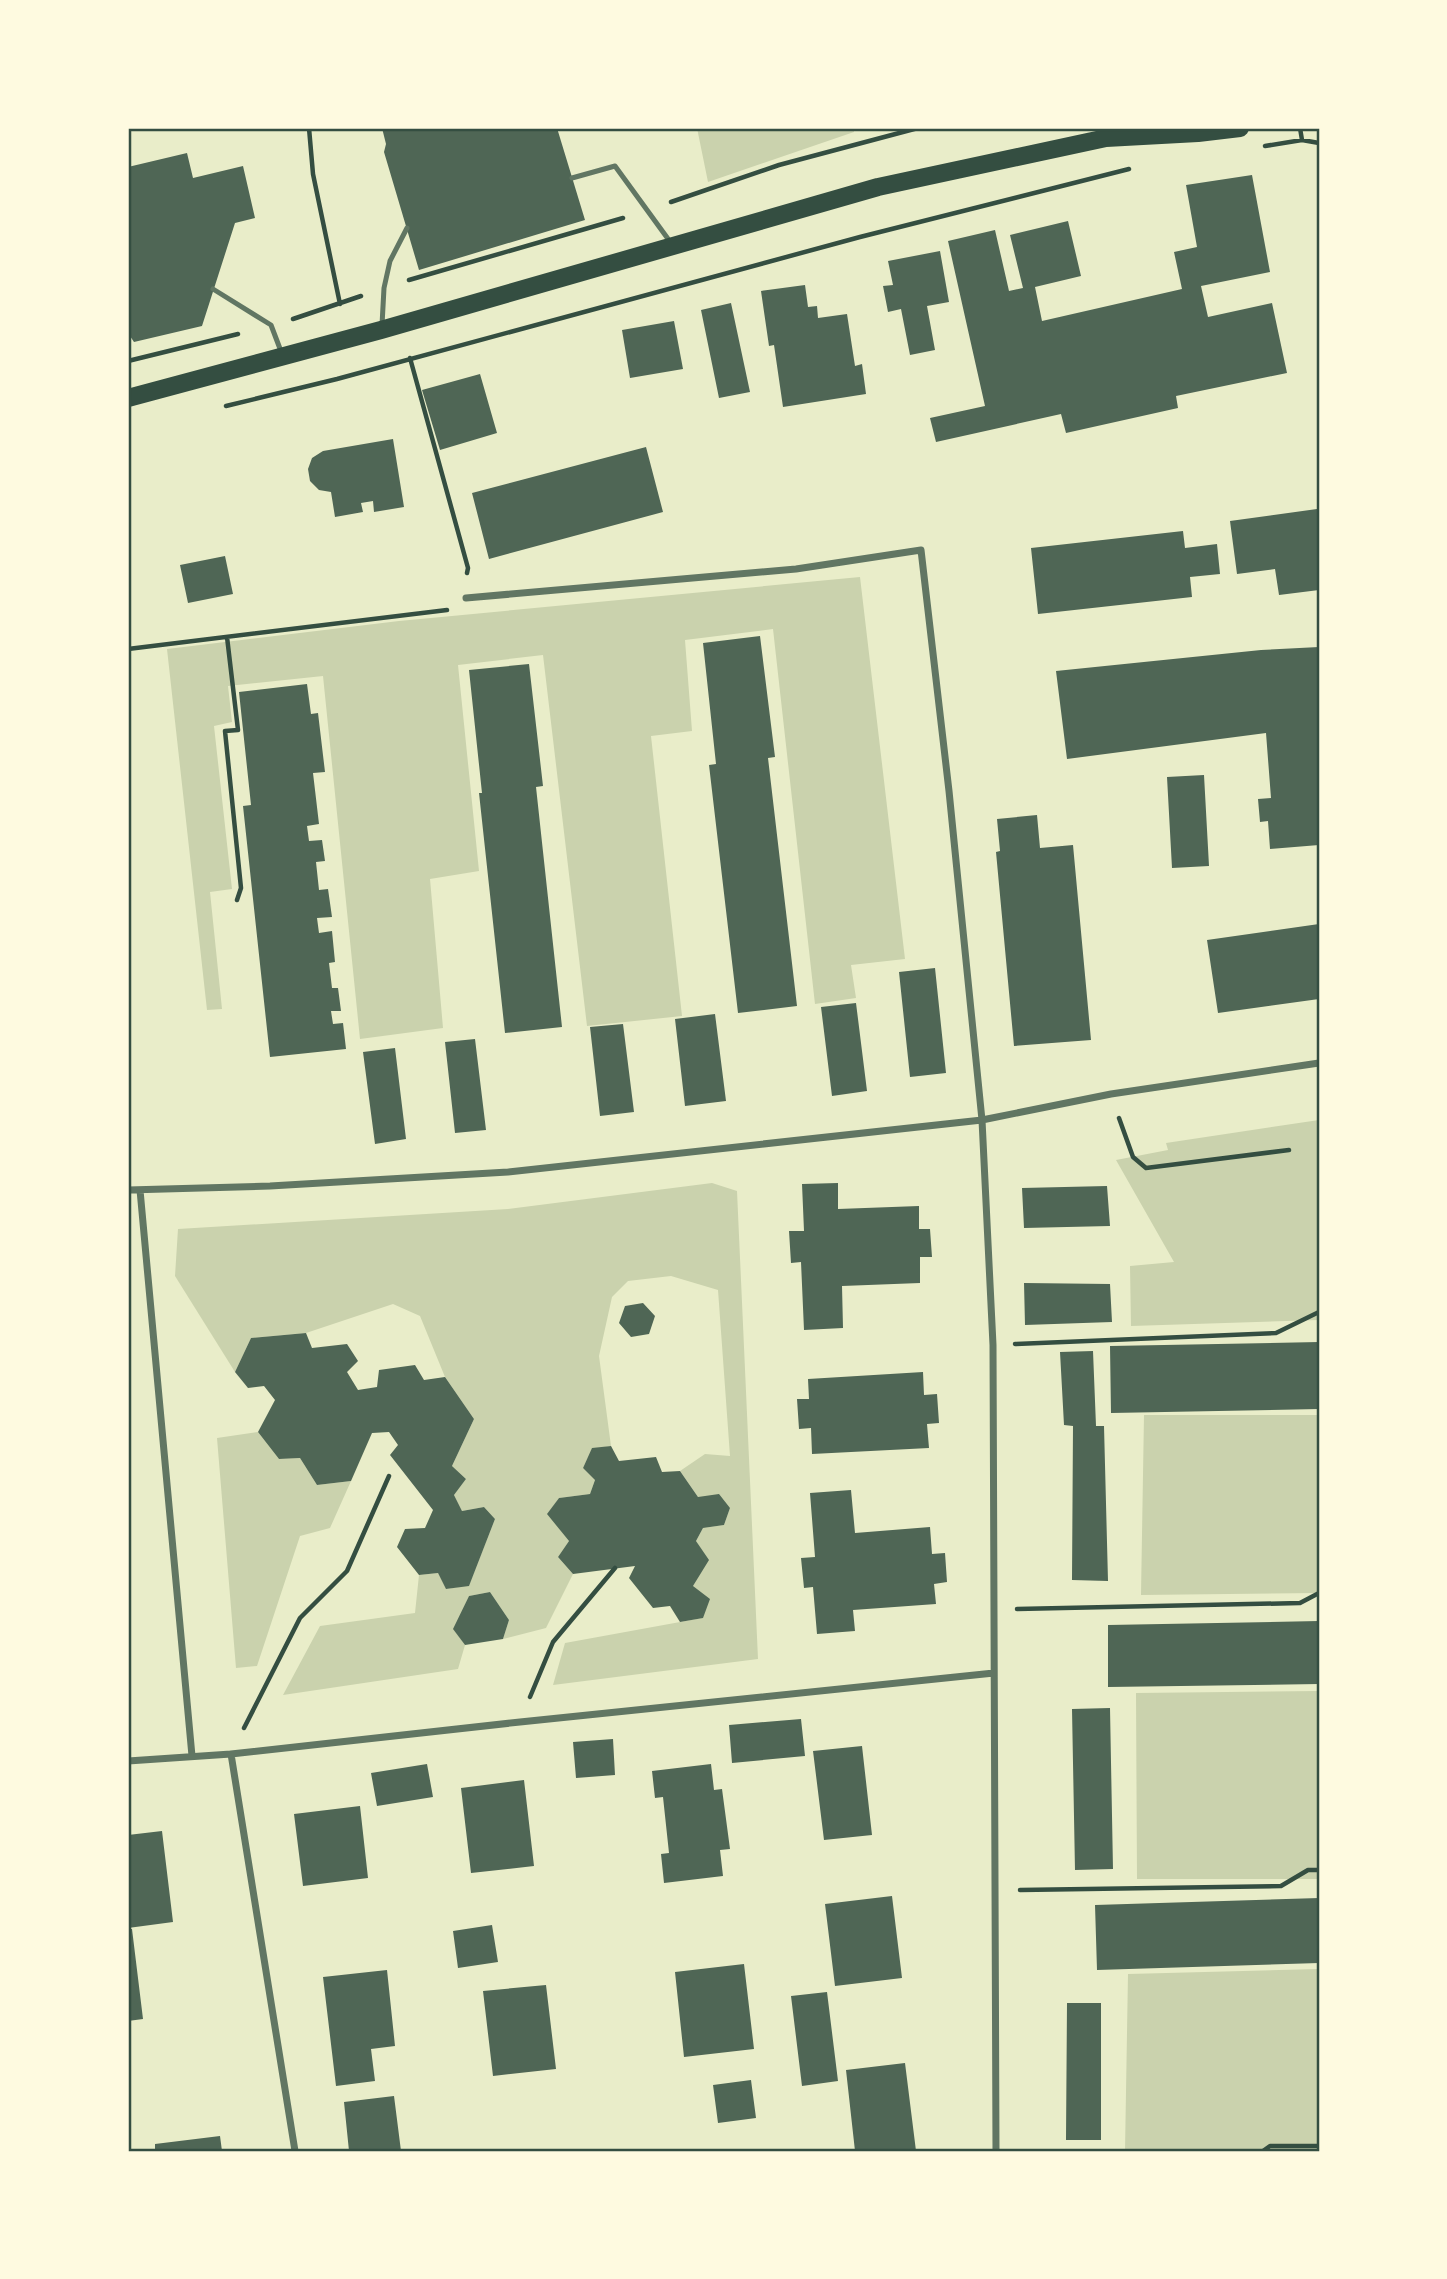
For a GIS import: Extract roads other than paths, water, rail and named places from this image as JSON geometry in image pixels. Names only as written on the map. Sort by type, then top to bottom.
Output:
[{"type":"main road","points":[[1106,138],[1125,128]]},
{"type":"main road","points":[[128,398],[381,330],[878,187],[1106,138],[1240,128]]},
{"type":"street","points":[[466,598],[796,569],[920,550],[950,791],[982,1120],[993,1345],[996,2151]]},
{"type":"street","points":[[128,1190],[270,1186],[508,1172],[982,1120],[1111,1094],[1319,1063]]},
{"type":"street","points":[[140,1190],[192,1756]]},
{"type":"street","points":[[128,1761],[231,1754],[994,1673]]},
{"type":"street","points":[[231,1754],[295,2151]]},
{"type":"lane","points":[[572,178],[615,166],[673,246]]},
{"type":"lane","points":[[381,330],[384,288],[390,261],[407,228]]},
{"type":"lane","points":[[212,289],[271,325],[284,357]]}]
